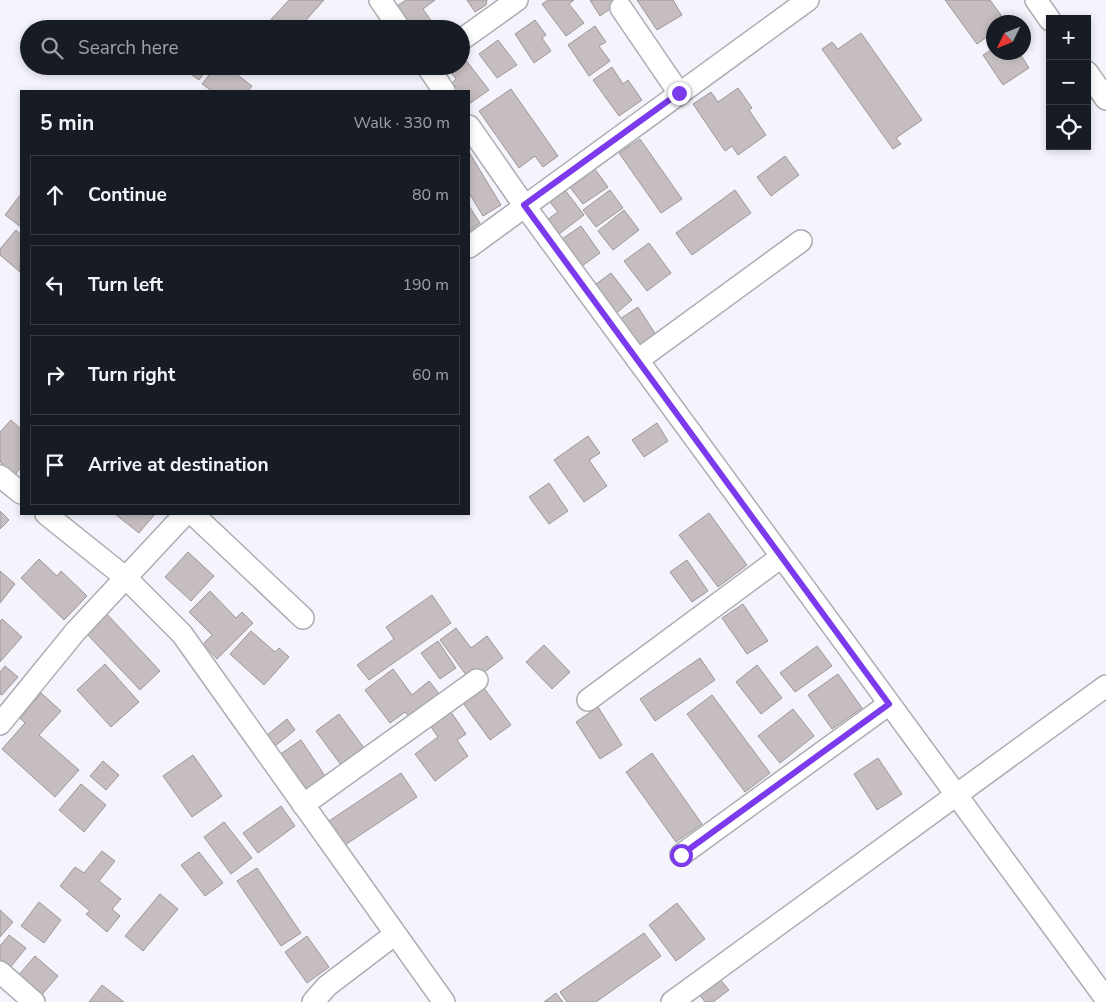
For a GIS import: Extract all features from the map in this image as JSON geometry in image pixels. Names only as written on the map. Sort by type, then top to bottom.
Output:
[{"type":"street","points":[[380,0],[394,20]]},
{"type":"street","points":[[470,34],[517,0]]},
{"type":"street","points":[[470,246],[524,205],[808,0]]},
{"type":"street","points":[[1036,0],[1046,15]]},
{"type":"street","points":[[621,8],[679,93]]},
{"type":"street","points":[[433,75],[443,90]]},
{"type":"street","points":[[1091,78],[1106,99]]},
{"type":"street","points":[[470,127],[524,205],[1106,999]]},
{"type":"street","points":[[638,360],[801,241]]},
{"type":"street","points":[[0,476],[20,492]]},
{"type":"street","points":[[47,515],[126,578],[182,634],[444,1002]]},
{"type":"street","points":[[0,724],[75,632],[184,515]]},
{"type":"street","points":[[194,515],[303,618]]},
{"type":"street","points":[[588,700],[781,557]]},
{"type":"street","points":[[303,806],[477,680]]},
{"type":"street","points":[[672,1002],[1106,686]]},
{"type":"street","points":[[681,855],[889,704]]},
{"type":"street","points":[[312,1002],[327,986],[394,934]]},
{"type":"street","points":[[0,972],[34,1002]]},
{"type":"building","points":[[289,0],[324,0],[306,20],[270,20]]},
{"type":"building","points":[[406,0],[435,0],[423,9],[431,20],[407,20],[397,6]]},
{"type":"building","points":[[467,0],[487,0],[486,5],[475,12]]},
{"type":"building","points":[[548,0],[574,0],[569,4],[584,23],[566,36],[542,4]]},
{"type":"building","points":[[590,0],[623,0],[600,16]]},
{"type":"building","points":[[637,0],[673,0],[682,15],[657,30]]},
{"type":"building","points":[[945,0],[990,0],[1001,15],[986,15],[986,38],[977,44]]},
{"type":"building","points":[[535,20],[546,35],[542,38],[551,51],[534,63],[515,34]]},
{"type":"building","points":[[595,26],[606,42],[599,46],[610,61],[589,76],[568,45]]},
{"type":"building","points":[[861,33],[922,120],[896,138],[901,144],[893,149],[822,49],[832,42],[838,49]]},
{"type":"building","points":[[498,40],[517,65],[497,78],[479,54]]},
{"type":"building","points":[[986,60],[1024,60],[1029,68],[1003,85]]},
{"type":"building","points":[[470,65],[489,90],[470,103],[470,90],[458,90],[452,83],[456,79],[453,75],[470,75]]},
{"type":"building","points":[[612,67],[623,84],[628,80],[642,100],[619,116],[593,80]]},
{"type":"building","points":[[192,75],[203,75],[199,80]]},
{"type":"building","points":[[209,75],[238,75],[252,86],[249,90],[211,90],[202,84]]},
{"type":"building","points":[[738,88],[752,108],[749,110],[766,135],[738,155],[732,146],[725,151],[693,104],[711,92],[718,102]]},
{"type":"building","points":[[511,89],[558,156],[543,167],[535,156],[519,168],[479,111]]},
{"type":"building","points":[[640,139],[682,199],[661,213],[619,153]]},
{"type":"building","points":[[470,154],[501,205],[483,216],[470,195]]},
{"type":"building","points":[[785,156],[799,175],[771,196],[757,177]]},
{"type":"building","points":[[594,168],[608,187],[583,204],[569,186]]},
{"type":"building","points":[[565,190],[584,215],[555,237],[544,222],[558,212],[549,201]]},
{"type":"building","points":[[610,190],[623,208],[596,227],[583,210]]},
{"type":"building","points":[[735,190],[751,213],[692,255],[676,233]]},
{"type":"building","points":[[20,195],[20,226],[5,215]]},
{"type":"building","points":[[470,208],[480,223],[470,230]]},
{"type":"building","points":[[624,210],[639,230],[613,250],[598,231]]},
{"type":"building","points":[[581,226],[600,253],[582,266],[562,239]]},
{"type":"building","points":[[16,230],[20,234],[20,272],[0,255],[0,249]]},
{"type":"building","points":[[649,243],[671,273],[647,291],[624,261]]},
{"type":"building","points":[[611,273],[632,300],[614,315],[592,287]]},
{"type":"building","points":[[638,307],[656,335],[636,349],[617,321]]},
{"type":"building","points":[[11,420],[20,428],[20,468],[15,475],[0,462],[0,432]]},
{"type":"building","points":[[657,423],[668,441],[644,457],[632,440]]},
{"type":"building","points":[[588,436],[600,453],[589,460],[607,486],[584,502],[554,460]]},
{"type":"building","points":[[549,483],[568,511],[549,524],[529,497]]},
{"type":"building","points":[[0,511],[9,520],[0,529]]},
{"type":"building","points":[[709,513],[747,565],[718,587],[679,535]]},
{"type":"building","points":[[116,515],[154,515],[139,533]]},
{"type":"building","points":[[188,552],[214,576],[191,601],[165,577]]},
{"type":"building","points":[[39,559],[57,576],[61,571],[87,596],[64,620],[21,578]]},
{"type":"building","points":[[687,560],[708,591],[692,602],[670,572]]},
{"type":"building","points":[[0,571],[15,584],[0,603]]},
{"type":"building","points":[[210,591],[236,618],[242,612],[253,623],[217,659],[203,644],[212,635],[189,612]]},
{"type":"building","points":[[432,595],[451,623],[369,680],[357,665],[394,639],[386,627]]},
{"type":"building","points":[[743,604],[768,641],[747,654],[722,618]]},
{"type":"building","points":[[105,612],[160,671],[140,690],[85,632]]},
{"type":"building","points":[[2,619],[22,637],[0,662],[0,621]]},
{"type":"building","points":[[456,628],[471,648],[487,636],[503,658],[482,674],[477,668],[467,676],[440,640]]},
{"type":"building","points":[[251,631],[275,652],[279,648],[289,657],[264,685],[230,654]]},
{"type":"building","points":[[438,641],[456,668],[440,679],[421,653]]},
{"type":"building","points":[[544,645],[570,672],[552,689],[526,662]]},
{"type":"building","points":[[817,646],[832,666],[795,692],[780,673]]},
{"type":"building","points":[[700,658],[715,680],[655,721],[640,699]]},
{"type":"building","points":[[105,664],[139,702],[111,727],[77,690]]},
{"type":"building","points":[[757,665],[782,698],[761,714],[736,682]]},
{"type":"building","points":[[5,666],[18,677],[2,695],[0,694],[0,672]]},
{"type":"building","points":[[393,669],[412,695],[429,681],[441,696],[411,719],[405,712],[390,723],[365,690]]},
{"type":"building","points":[[838,674],[862,708],[832,729],[808,695]]},
{"type":"building","points":[[484,688],[511,725],[490,740],[463,703]]},
{"type":"building","points":[[41,693],[61,711],[39,735],[79,770],[55,797],[2,749],[25,723],[20,718]]},
{"type":"building","points":[[712,695],[770,773],[745,792],[687,714]]},
{"type":"building","points":[[598,707],[622,745],[600,759],[576,722]]},
{"type":"building","points":[[793,709],[814,736],[780,763],[758,736]]},
{"type":"building","points":[[451,712],[466,734],[457,740],[468,756],[435,781],[415,754],[438,737],[431,727]]},
{"type":"building","points":[[339,714],[364,748],[341,765],[316,731]]},
{"type":"building","points":[[287,719],[295,730],[275,746],[267,735]]},
{"type":"building","points":[[301,740],[325,776],[304,791],[279,755]]},
{"type":"building","points":[[652,753],[702,824],[676,842],[626,772]]},
{"type":"building","points":[[193,755],[222,796],[192,817],[163,776]]},
{"type":"building","points":[[878,758],[902,794],[877,810],[854,774]]},
{"type":"building","points":[[103,761],[119,775],[106,790],[90,776]]},
{"type":"building","points":[[401,773],[417,797],[342,847],[326,823]]},
{"type":"building","points":[[81,784],[106,805],[84,832],[59,810]]},
{"type":"building","points":[[281,806],[295,826],[258,853],[243,833]]},
{"type":"building","points":[[224,822],[252,858],[231,874],[204,837]]},
{"type":"building","points":[[102,851],[115,861],[99,881],[121,899],[112,909],[120,916],[107,932],[86,914],[90,911],[60,886],[75,867],[84,873]]},
{"type":"building","points":[[199,852],[223,883],[205,896],[181,865]]},
{"type":"building","points":[[257,868],[301,933],[281,946],[237,881]]},
{"type":"building","points":[[160,894],[178,909],[143,951],[125,936]]},
{"type":"building","points":[[39,902],[61,920],[44,943],[21,926]]},
{"type":"building","points":[[677,903],[705,939],[676,961],[649,925]]},
{"type":"building","points":[[0,910],[13,922],[0,937]]},
{"type":"building","points":[[644,933],[661,956],[596,1002],[567,1002],[560,992]]},
{"type":"building","points":[[9,935],[26,948],[9,969],[0,962],[0,946]]},
{"type":"building","points":[[307,936],[329,967],[307,983],[285,952]]},
{"type":"building","points":[[35,956],[58,976],[39,998],[16,978]]},
{"type":"building","points":[[719,978],[729,990],[713,1002],[705,1002],[699,994]]},
{"type":"building","points":[[102,985],[124,1002],[89,1002]]},
{"type":"building","points":[[556,993],[563,1002],[544,1002]]},
{"type":"route","points":[[679,93],[524,205],[889,704],[681,855]]}]
